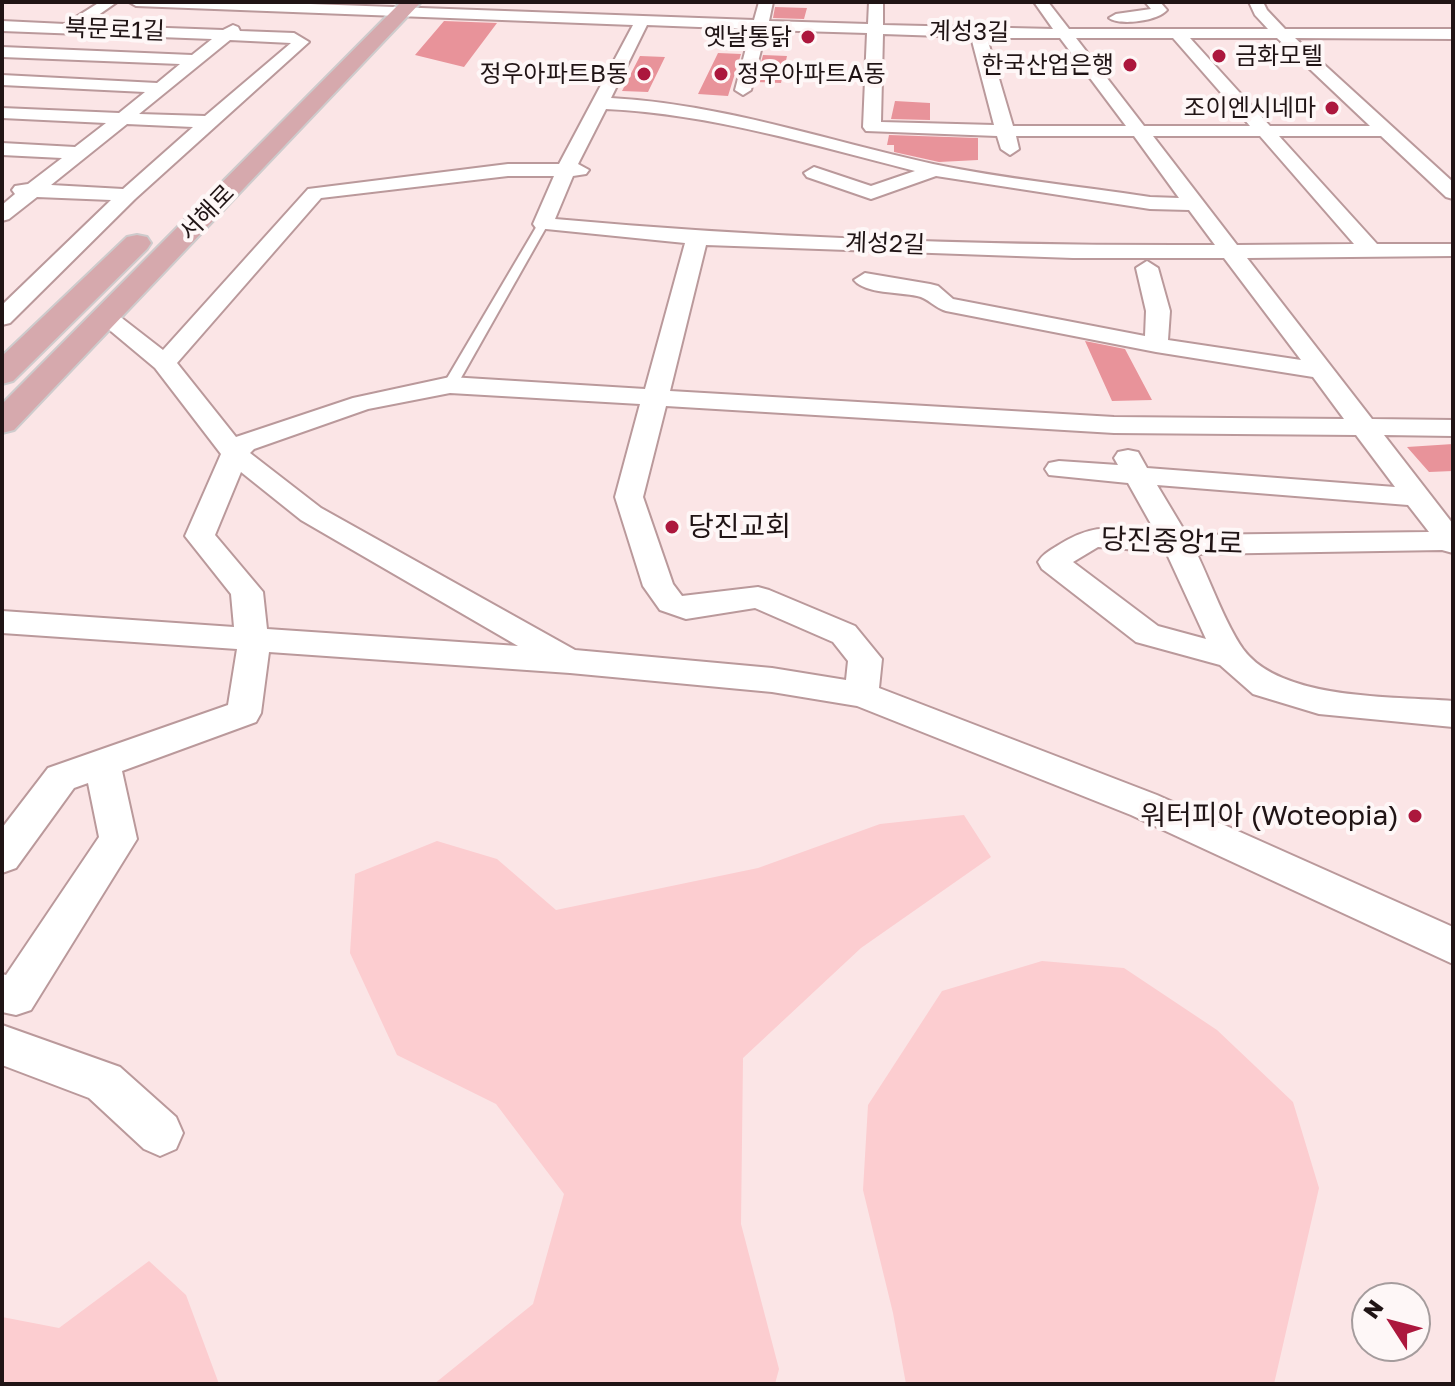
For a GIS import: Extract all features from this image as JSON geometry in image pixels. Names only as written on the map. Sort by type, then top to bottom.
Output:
[{"type":"main road","name":"서해로","points":[[230,153],[394,7]]},
{"type":"main road","name":"서해로","points":[[2,423],[106,317],[394,7]]},
{"type":"main road","name":"서해로","points":[[2,374],[152,230]]},
{"type":"street","points":[[2,71],[110,2]]},
{"type":"street","name":"계성3길","points":[[136,2],[394,7],[521,18],[759,27],[1064,34],[1416,34],[1446,38]]},
{"type":"street","points":[[521,18],[534,2]]},
{"type":"street","points":[[743,90],[766,2]]},
{"type":"street","points":[[876,2],[872,127],[1007,140],[1139,130],[1386,131]]},
{"type":"street","name":"당진중앙1로","points":[[1041,2],[1452,542]]},
{"type":"street","points":[[1093,34],[1094,24],[1103,20],[1157,13],[1160,10],[1152,2]]},
{"type":"street","points":[[1256,2],[1260,12],[1281,34],[1453,193]]},
{"type":"street","name":"북문로1길","points":[[2,215],[265,4]]},
{"type":"street","points":[[543,224],[572,170],[600,103],[641,23]]},
{"type":"street","name":"북문로1길","points":[[2,26],[227,34],[294,38],[301,42],[128,195],[2,318]]},
{"type":"street","points":[[978,33],[1007,140]]},
{"type":"street","points":[[1178,34],[1371,250]]},
{"type":"street","name":"북문로1길","points":[[2,52],[195,60]]},
{"type":"street","name":"북문로1길","points":[[2,80],[160,88]]},
{"type":"street","points":[[600,103],[657,106],[717,115],[935,170],[1150,203],[1196,204]]},
{"type":"street","points":[[2,113],[209,122]]},
{"type":"street","points":[[2,149],[78,153]]},
{"type":"street","points":[[164,363],[315,193],[508,170],[572,170]]},
{"type":"street","points":[[814,173],[871,193],[935,170]]},
{"type":"street","points":[[2,189],[128,195]]},
{"type":"street","name":"계성2길","points":[[543,224],[697,238],[1073,252],[1453,250]]},
{"type":"street","points":[[697,238],[629,497],[658,586],[671,603],[686,608],[758,597],[844,634],[865,659],[862,695]]},
{"type":"street","points":[[1147,268],[1158,311],[1156,345]]},
{"type":"street","points":[[865,280],[930,291],[946,304],[1156,345],[1321,371]]},
{"type":"street","points":[[106,317],[164,363],[235,454],[311,514],[570,661]]},
{"type":"street","points":[[2,857],[61,778],[244,713],[254,642],[248,617],[247,592],[200,536],[235,454],[244,443],[362,403],[450,385],[1114,425],[1453,428]]},
{"type":"street","points":[[1114,425],[1135,474],[1177,544],[1231,657]]},
{"type":"street","points":[[1059,469],[1418,497]]},
{"type":"street","name":"당진중앙1로","points":[[1452,542],[1177,544],[1092,537],[1053,562],[1147,634],[1231,657],[1265,685],[1319,702],[1453,714]]},
{"type":"street","points":[[2,622],[254,642],[570,661],[772,680],[862,695],[1144,805],[1453,946]]},
{"type":"street","points":[[2,993],[16,996],[118,839],[102,763]]},
{"type":"street","points":[[2,1045],[104,1082],[160,1133]]},
{"type":"lane","points":[[450,385],[543,224]]},
{"type":"shaded area","points":[[964,815],[991,857],[861,948],[743,1058],[741,1224],[779,1369],[775,1384],[434,1384],[533,1304],[564,1194],[496,1104],[397,1055],[350,953],[355,874],[437,841],[497,859],[556,910],[758,868],[880,824]]},
{"type":"shaded area","points":[[1042,961],[1124,968],[1217,1030],[1293,1102],[1319,1188],[1274,1384],[906,1384],[893,1313],[863,1190],[868,1105],[942,991]]},
{"type":"shaded area","points":[[149,1261],[186,1295],[219,1384],[2,1384],[2,1317],[59,1328]]},
{"type":"building","points":[[775,7],[807,8],[804,19],[773,18]]},
{"type":"building","points":[[444,21],[497,23],[464,67],[415,55]]},
{"type":"building","name":"정우아파트A동","points":[[718,53],[741,54],[728,96],[698,94]]},
{"type":"building","points":[[763,55],[787,56],[781,83],[756,82]]},
{"type":"building","name":"정우아파트B동","points":[[640,56],[665,57],[648,92],[622,91]]},
{"type":"building","points":[[895,101],[930,103],[930,120],[891,119]]},
{"type":"building","points":[[889,135],[978,138],[978,160],[939,162],[894,152],[894,145],[887,145]]},
{"type":"building","points":[[1085,341],[1125,349],[1152,400],[1112,401]]},
{"type":"building","points":[[1453,444],[1453,471],[1429,472],[1407,447]]},
{"type":"place","name":"옛날통닭","points":[[808,37]]},
{"type":"place","name":"금화모텔","points":[[1219,56]]},
{"type":"place","name":"한국산업은행","points":[[1130,65]]},
{"type":"place","name":"정우아파트B동","points":[[644,74]]},
{"type":"place","name":"정우아파트A동","points":[[721,74]]},
{"type":"place","name":"조이엔시네마","points":[[1332,108]]},
{"type":"place","name":"당진교회","points":[[672,527]]},
{"type":"place","name":"워터피아 (Woteopia)","points":[[1415,816]]}]
